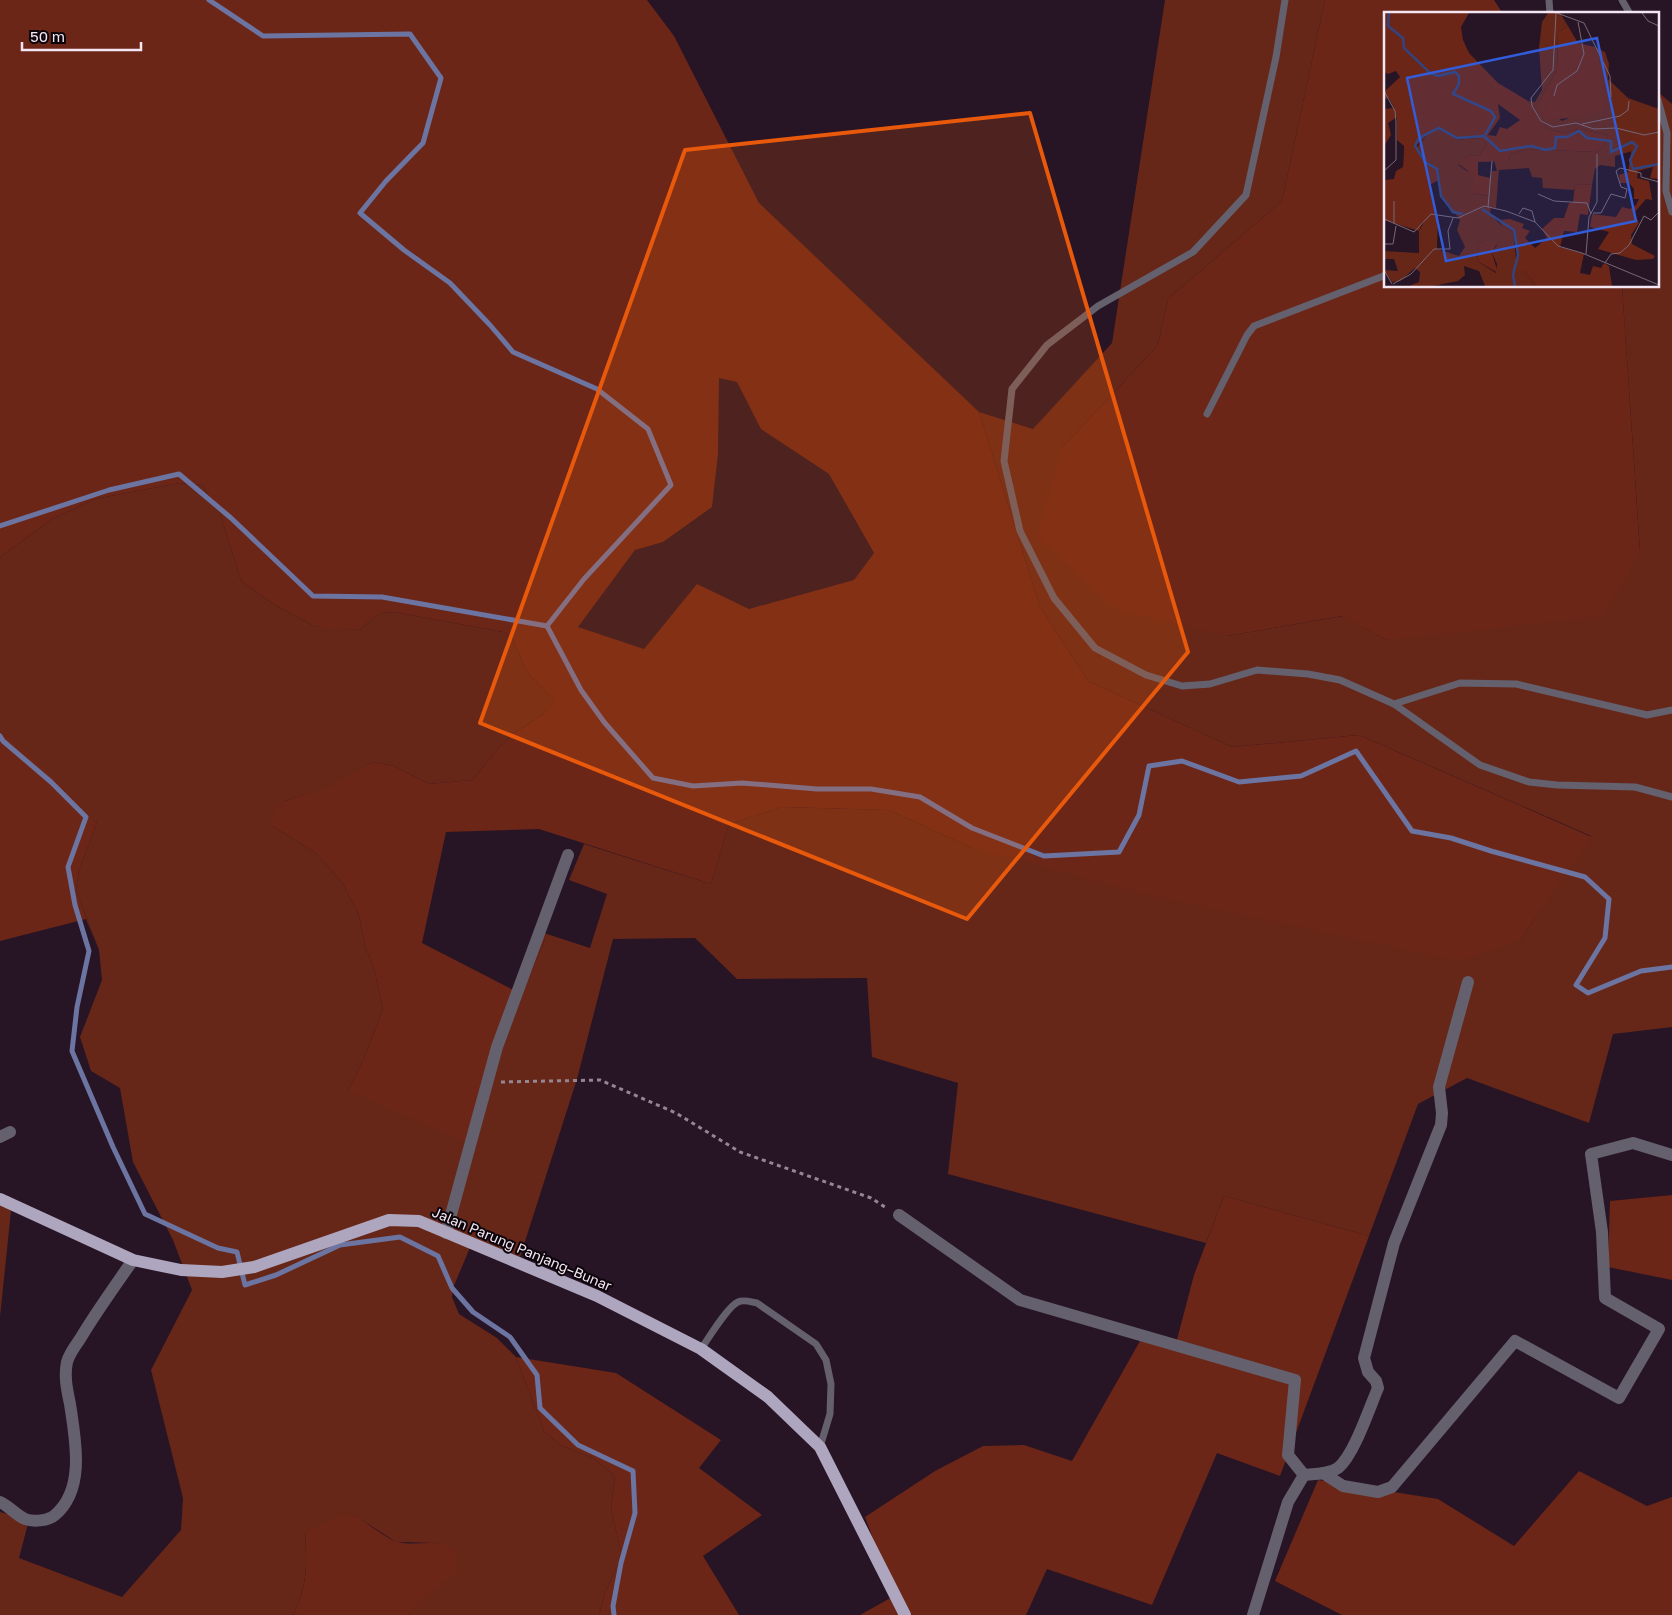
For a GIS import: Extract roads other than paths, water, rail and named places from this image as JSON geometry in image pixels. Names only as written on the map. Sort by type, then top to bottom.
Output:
[{"type":"main road","name":"Jalan Parung Panjang–Bunar","points":[[3,1201],[133,1260],[181,1270],[222,1272],[254,1267],[389,1220],[419,1221],[597,1296],[701,1349],[768,1397],[820,1447],[906,1615]]},
{"type":"street","points":[[446,1233],[496,1047],[568,855]]},
{"type":"street","points":[[1304,1476],[1323,1474],[1337,1469],[1348,1458],[1378,1388],[1376,1381],[1368,1372],[1364,1358],[1394,1243],[1441,1125],[1442,1113],[1439,1086],[1468,982]]},
{"type":"street","points":[[1323,1474],[1343,1486],[1378,1492],[1392,1487],[1516,1341],[1620,1398],[1659,1329],[1605,1298],[1602,1232],[1591,1154],[1633,1143],[1672,1155]]},
{"type":"street","points":[[0,1190],[3,1201]]},
{"type":"street","points":[[899,1216],[1020,1300],[1294,1380],[1288,1456],[1304,1476]]},
{"type":"street","points":[[0,1502],[6,1504],[25,1519],[38,1520],[52,1518],[61,1510],[69,1498],[74,1479],[76,1444],[65,1372],[67,1359],[88,1324],[133,1260]]},
{"type":"street","points":[[1253,1615],[1288,1502],[1304,1476]]},
{"type":"lane","points":[[1285,0],[1276,57],[1246,196],[1193,252],[1098,306],[1047,345],[1012,389],[1004,461],[1020,531],[1054,598],[1095,648],[1146,675],[1182,686],[1210,684],[1258,670],[1308,674],[1340,680],[1394,704],[1480,766],[1529,782],[1558,785],[1635,787],[1672,797]]},
{"type":"lane","points":[[1622,0],[1629,12]]},
{"type":"lane","points":[[1660,107],[1667,133],[1666,191],[1672,212]]},
{"type":"lane","points":[[1207,414],[1247,335],[1254,326],[1384,276]]},
{"type":"lane","points":[[1394,704],[1460,683],[1516,684],[1646,715],[1672,710]]},
{"type":"lane","points":[[701,1349],[724,1316],[737,1302],[748,1300],[757,1303],[816,1344],[826,1360],[831,1384],[830,1414],[820,1447]]},
{"type":"waterway","points":[[209,0],[263,36],[410,34],[441,78],[423,143],[386,181],[360,213],[404,250],[450,283],[513,352],[597,389],[648,429],[671,485],[584,579],[547,626]]},
{"type":"waterway","points":[[0,526],[109,490],[179,474],[231,518],[313,596],[382,597],[547,626]]},
{"type":"waterway","points":[[547,626],[581,690],[604,722],[653,778],[693,786],[742,783],[817,789],[871,789],[920,797],[972,828],[1044,856],[1119,852],[1139,815],[1149,766],[1182,761],[1239,782],[1301,776],[1356,751],[1412,831],[1451,838],[1585,877],[1609,899],[1605,938],[1576,985],[1588,993],[1641,971],[1672,967]]},
{"type":"waterway","points":[[0,736],[3,741],[51,782],[86,817],[68,867],[75,905],[89,951],[77,1007],[72,1051],[113,1147],[145,1214],[218,1248],[237,1252],[245,1285],[276,1275],[340,1245],[400,1237],[438,1256],[452,1288],[473,1312],[510,1337],[537,1375],[540,1408],[578,1445],[633,1471],[635,1513],[621,1563],[613,1606],[614,1615]]}]
